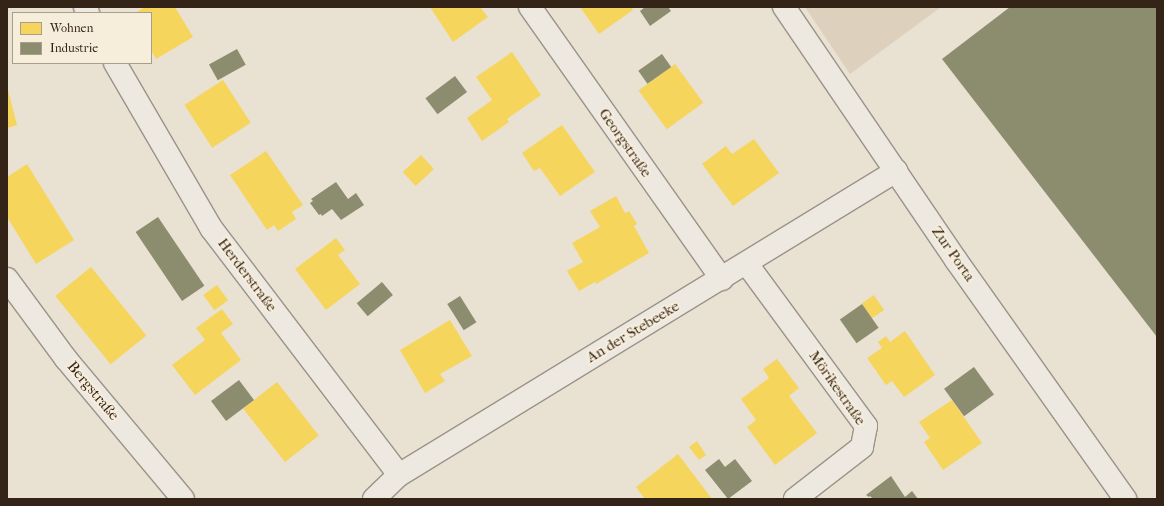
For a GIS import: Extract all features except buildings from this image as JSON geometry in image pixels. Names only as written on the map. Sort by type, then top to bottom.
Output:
[{"type":"street","name":"Georgstraße","points":[[530,7],[722,279]]},
{"type":"street","name":"Zur Porta","points":[[784,7],[956,260],[1125,499]]},
{"type":"street","name":"Herderstraße","points":[[116,64],[212,228],[399,475]]},
{"type":"street","name":"An der Stebeeke","points":[[374,499],[399,475],[747,264],[896,171]]},
{"type":"street","name":"Mörikestraße","points":[[747,264],[866,426],[862,447],[795,499]]},
{"type":"street","name":"Bergstraße","points":[[7,279],[66,359],[183,499]]},
{"type":"shaded area","points":[[805,7],[941,7],[850,74]]}]
